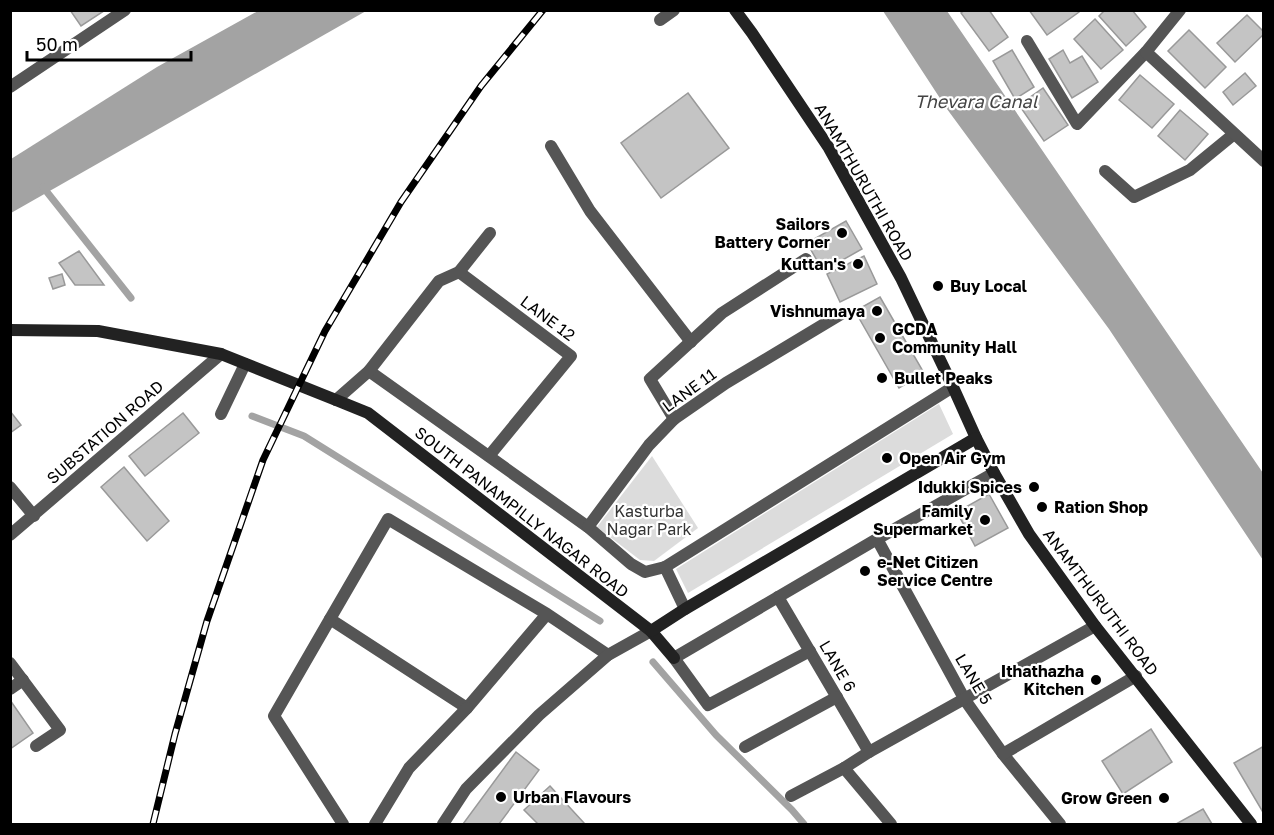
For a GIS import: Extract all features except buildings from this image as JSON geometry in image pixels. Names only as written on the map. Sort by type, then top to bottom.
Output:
[{"type":"street","points":[[10,87],[125,10]]},
{"type":"street","points":[[660,20],[674,10]]},
{"type":"street","name":"ANAMTHURUTHI ROAD","points":[[735,10],[829,148],[901,278],[976,438],[1029,534],[1095,626],[1251,825]]},
{"type":"street","points":[[1027,41],[1077,124],[1146,52],[1180,10]]},
{"type":"street","points":[[1146,52],[1263,161]]},
{"type":"street","points":[[1105,171],[1134,197],[1190,170],[1234,134]]},
{"type":"street","points":[[551,146],[590,211],[691,342]]},
{"type":"street","points":[[336,400],[369,371],[440,281],[459,272],[490,233]]},
{"type":"street","points":[[674,419],[650,379],[722,314],[806,259]]},
{"type":"street","name":"LANE 12","points":[[459,272],[571,356],[489,456]]},
{"type":"street","name":"LANE 11","points":[[588,527],[649,445],[674,419],[726,383],[841,314]]},
{"type":"street","name":"SOUTH PANAMPILLY NAGAR ROAD","points":[[10,330],[98,332],[221,354],[368,413],[651,631],[674,658]]},
{"type":"street","name":"SUBSTATION ROAD","points":[[10,535],[221,354]]},
{"type":"street","points":[[221,414],[245,364]]},
{"type":"street","points":[[369,371],[588,527],[631,564],[645,572],[665,567],[953,387]]},
{"type":"street","points":[[443,825],[466,789],[490,764],[538,715],[608,655],[976,438]]},
{"type":"street","points":[[810,651],[708,705],[674,658],[994,473]]},
{"type":"street","points":[[10,487],[34,516]]},
{"type":"street","points":[[343,825],[274,716],[388,519],[547,614],[608,655]]},
{"type":"street","name":"LANE 5","points":[[877,539],[965,700],[1003,754],[1060,825]]},
{"type":"street","points":[[665,567],[684,609]]},
{"type":"street","name":"LANE 6","points":[[778,597],[869,753]]},
{"type":"street","points":[[375,825],[409,768],[467,708],[547,614]]},
{"type":"street","points":[[330,619],[467,708]]},
{"type":"street","points":[[790,796],[844,768],[1095,626]]},
{"type":"street","points":[[10,663],[60,730],[36,746]]},
{"type":"street","points":[[1003,754],[1136,676]]},
{"type":"street","points":[[10,689],[23,680]]},
{"type":"street","points":[[745,747],[837,697]]},
{"type":"street","points":[[844,768],[891,825]]},
{"type":"green space","points":[[939,404],[953,434],[688,593],[676,569]]},
{"type":"green space","name":"Kasturba Nagar Park","points":[[652,456],[698,528],[654,561],[640,560],[597,527]]},
{"type":"water","points":[[258,11],[366,11],[11,213],[11,159],[157,67]]},
{"type":"water","name":"Thevara Canal","points":[[883,11],[947,11],[1263,473],[1263,560],[1109,329],[947,109]]},
{"type":"waterway","points":[[43,187],[131,298]]},
{"type":"waterway","points":[[252,416],[304,436],[600,621]]},
{"type":"waterway","points":[[653,662],[716,735],[804,824]]},
{"type":"railway","points":[[153,824],[175,734],[207,621],[263,460],[325,331],[401,202],[481,86],[543,10]]},
{"type":"place","name":"Sailors Battery Corner","points":[[842,233]]},
{"type":"place","name":"Kuttan's","points":[[858,264]]},
{"type":"place","name":"Buy Local","points":[[938,286]]},
{"type":"place","name":"Vishnumaya","points":[[877,311]]},
{"type":"place","name":"GCDA Community Hall","points":[[880,338]]},
{"type":"place","name":"Bullet Peaks","points":[[882,378]]},
{"type":"place","name":"Open Air Gym","points":[[887,458]]},
{"type":"place","name":"Idukki Spices","points":[[1034,487]]},
{"type":"place","name":"Ration Shop","points":[[1042,507]]},
{"type":"place","name":"Family Supermarket","points":[[985,520]]},
{"type":"place","name":"e-Net Citizen Service Centre","points":[[865,571]]},
{"type":"place","name":"Ithathazha Kitchen","points":[[1096,680]]},
{"type":"place","name":"Urban Flavours","points":[[501,797]]},
{"type":"place","name":"Grow Green","points":[[1164,798]]}]
